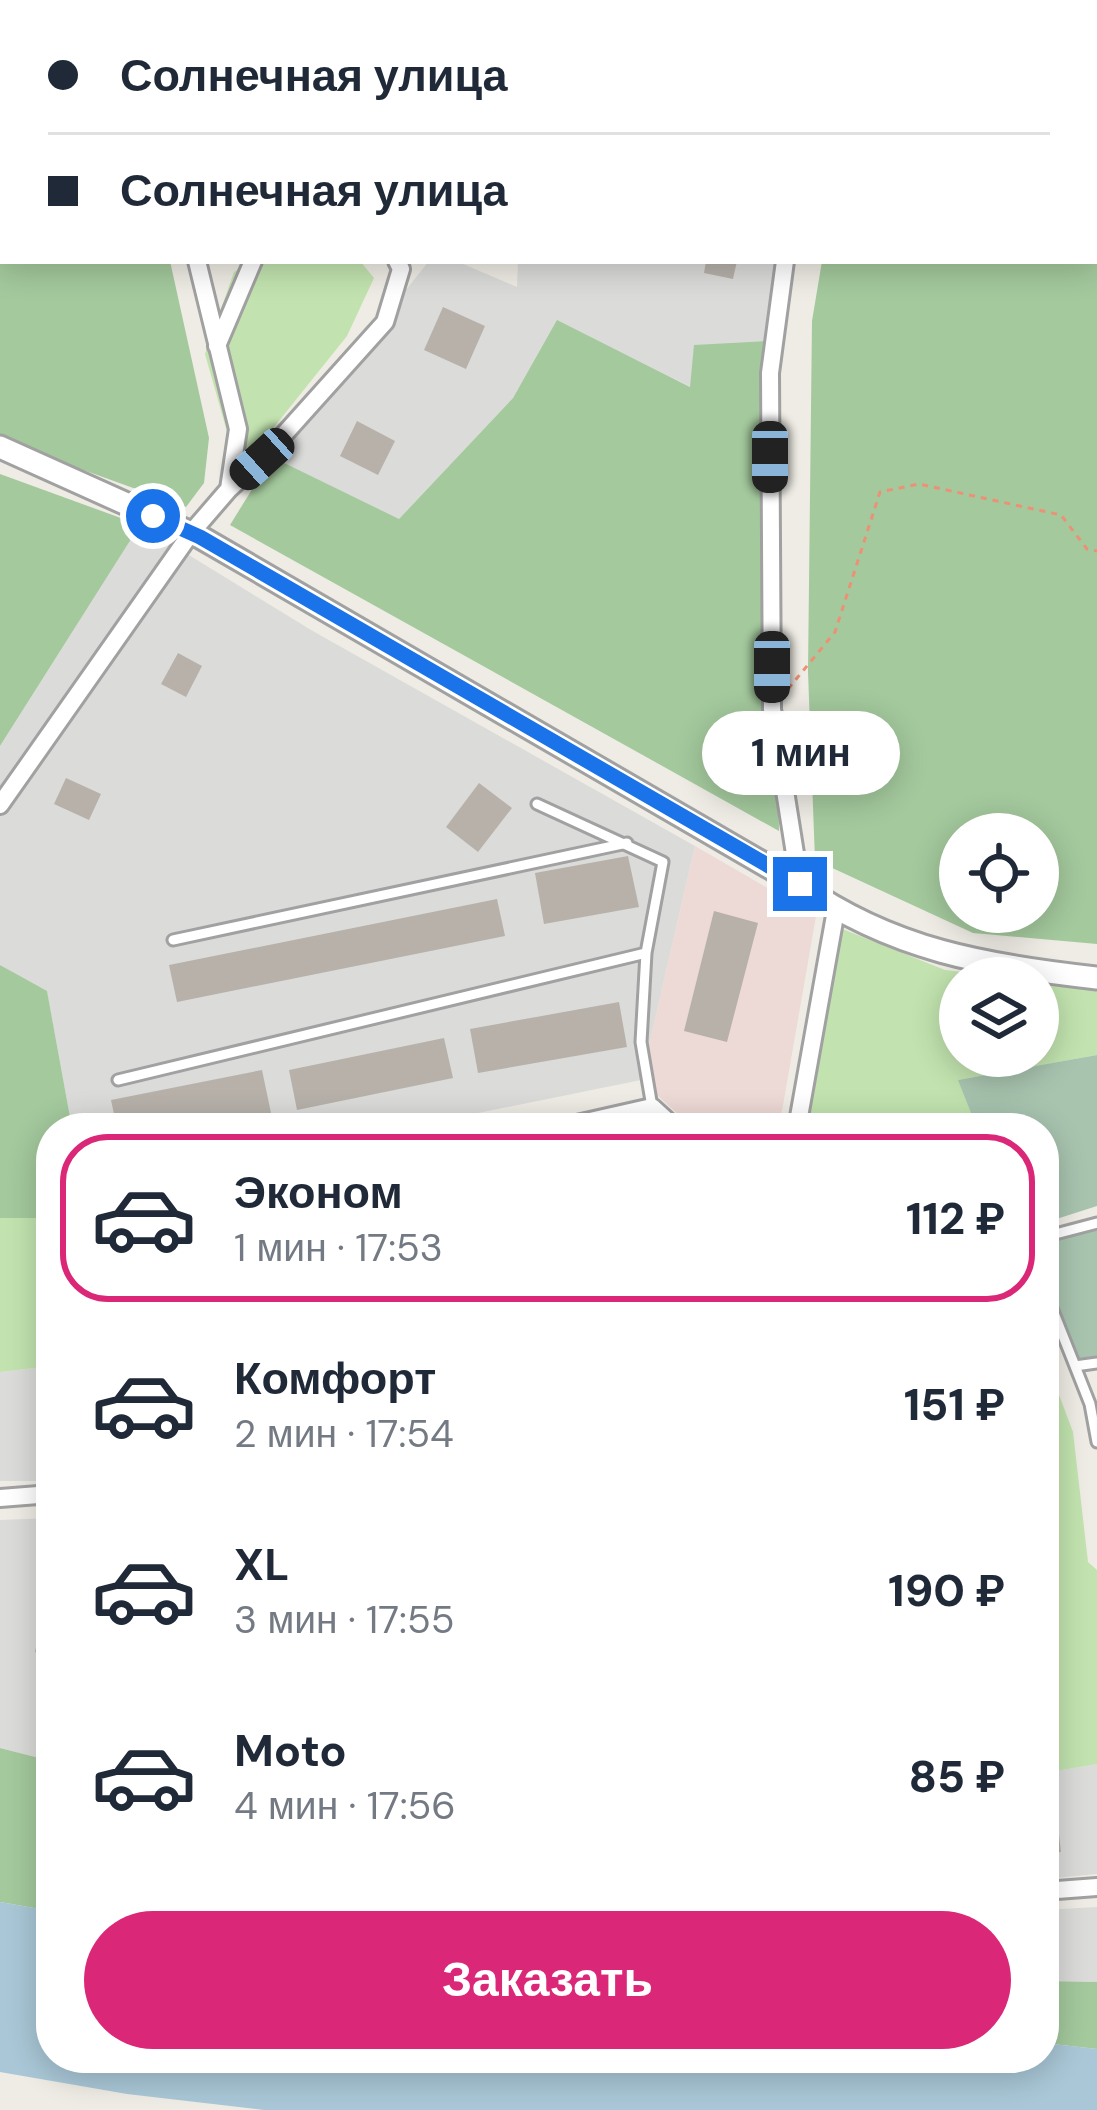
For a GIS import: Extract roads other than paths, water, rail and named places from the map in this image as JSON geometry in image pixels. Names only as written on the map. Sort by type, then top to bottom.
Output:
[{"type":"street","points":[[198,264],[238,429],[229,490]]},
{"type":"street","points":[[217,346],[253,264]]},
{"type":"street","points":[[0,805],[191,533],[385,322],[398,264]]},
{"type":"street","points":[[785,264],[770,373],[772,710],[800,884]]},
{"type":"street","points":[[0,447],[191,533],[800,884],[836,910],[921,946],[998,967],[1097,978]]},
{"type":"street","points":[[800,1113],[836,910]]},
{"type":"street","points":[[626,1113],[652,1107],[659,1113]]},
{"type":"street","points":[[0,1498],[36,1495]]},
{"type":"street","points":[[1059,1890],[1097,1887]]},
{"type":"lane","points":[[537,804],[663,862],[646,953],[641,1042],[652,1107]]},
{"type":"lane","points":[[173,940],[627,843]]},
{"type":"lane","points":[[118,1079],[646,953]]},
{"type":"lane","points":[[1059,1233],[1097,1223]]},
{"type":"lane","points":[[1059,1326],[1090,1404],[1097,1442]]},
{"type":"lane","points":[[1075,1366],[1097,1363]]},
{"type":"water","points":[[0,1902],[36,1908],[36,2073],[1059,2073],[1059,2045],[1097,2049],[1097,2110],[264,2110],[127,2094],[0,2072]]}]
